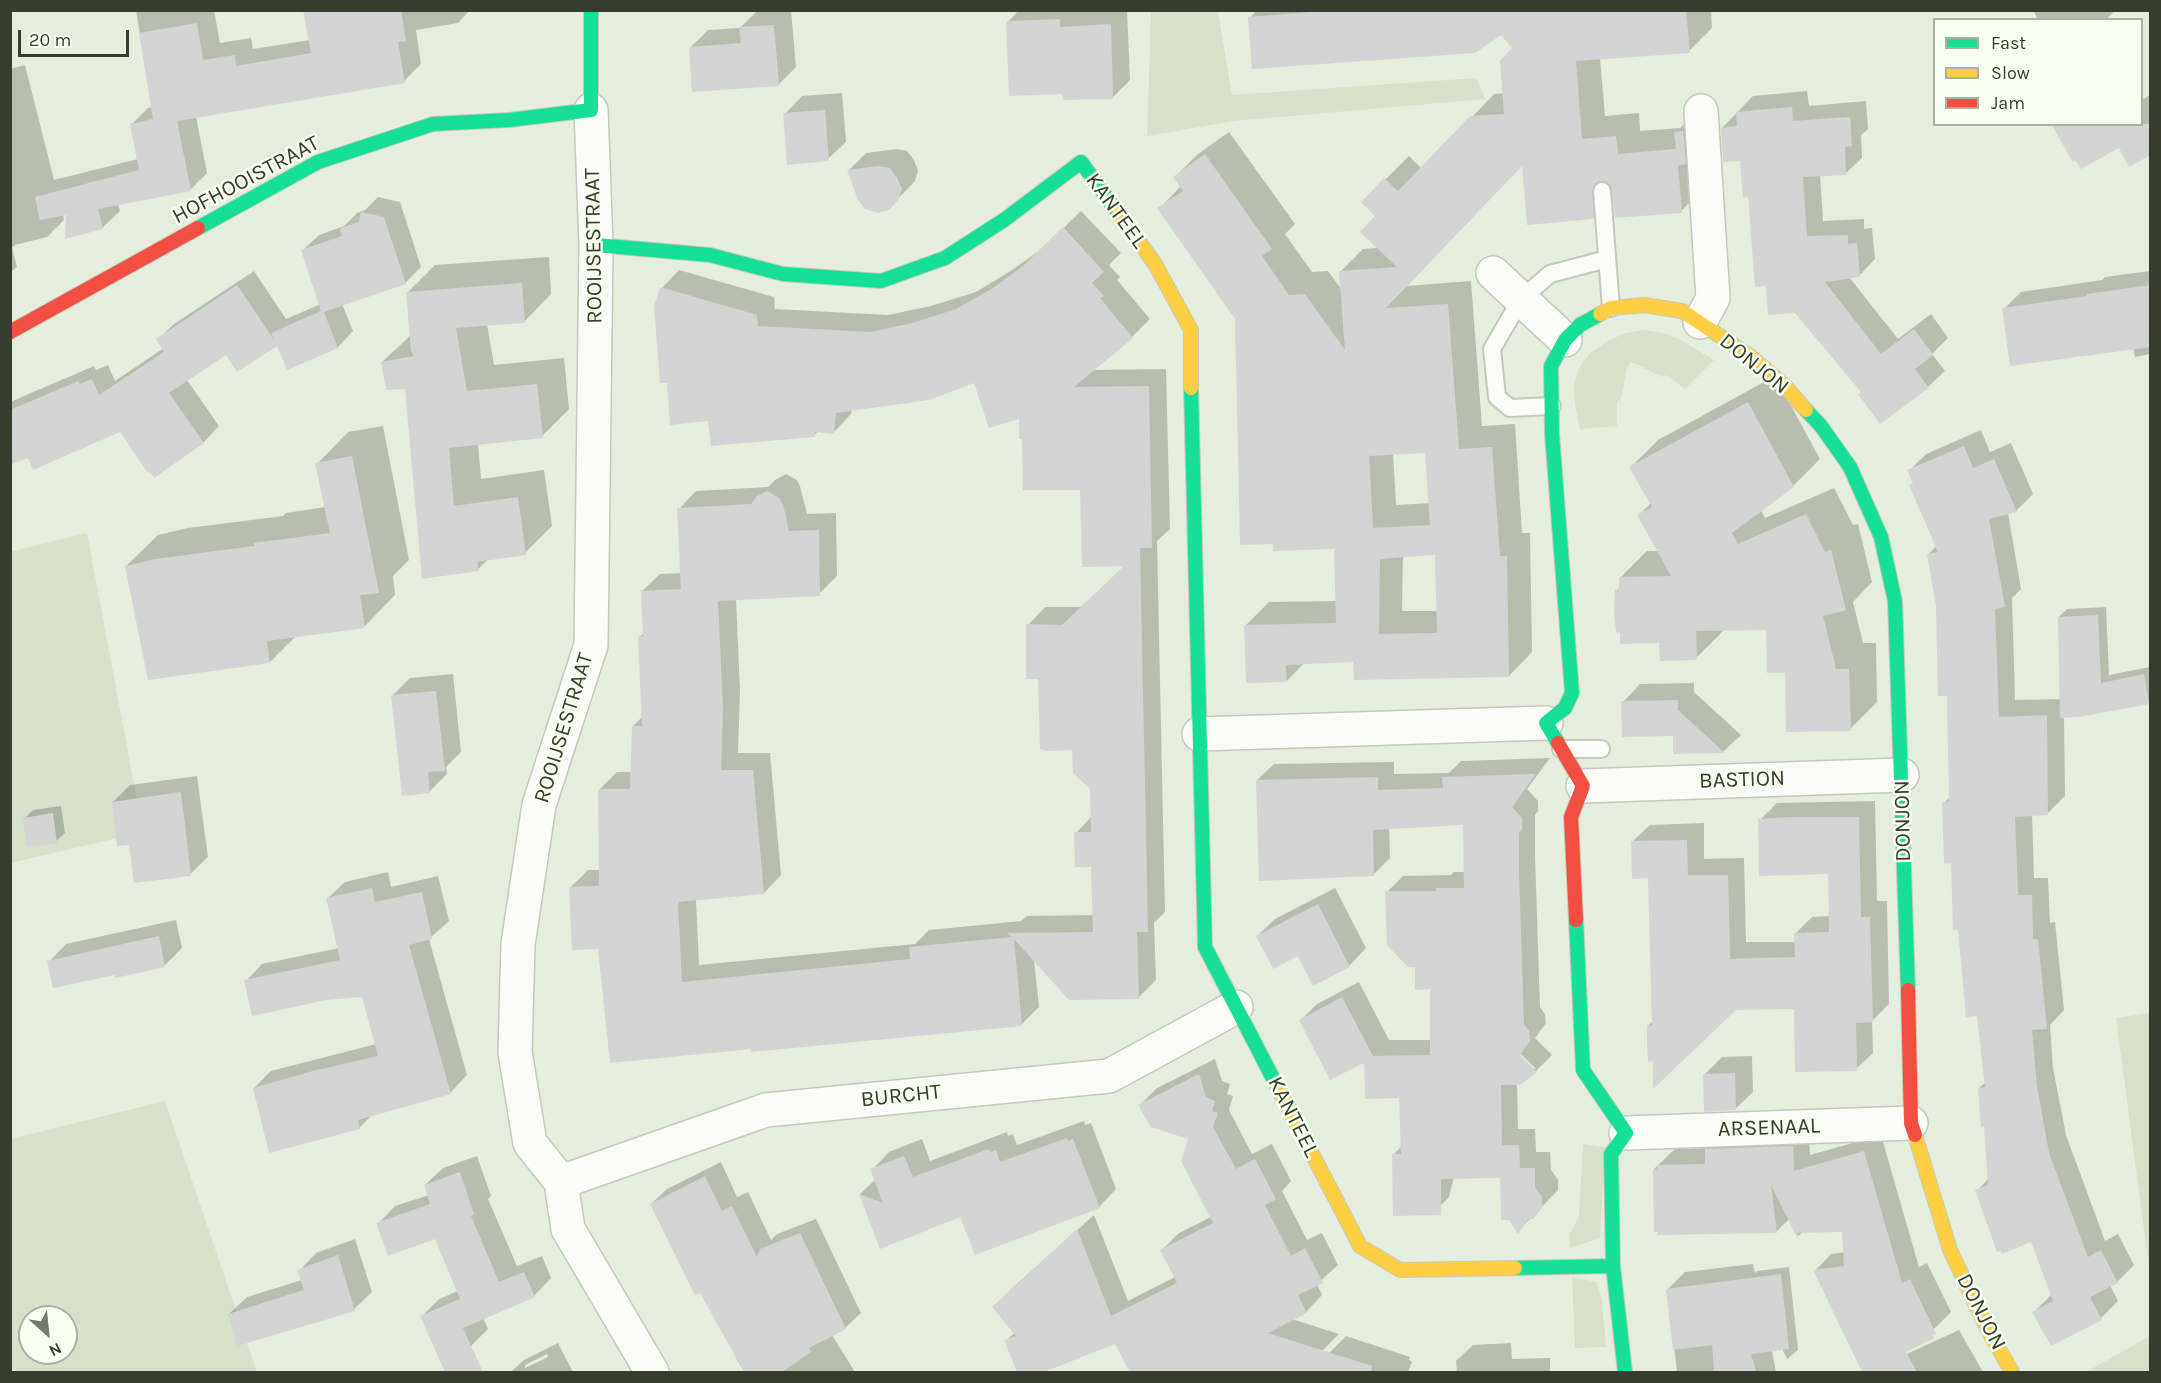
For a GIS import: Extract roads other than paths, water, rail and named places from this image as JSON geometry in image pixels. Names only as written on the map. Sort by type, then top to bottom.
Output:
[{"type":"street","name":"ROOIJSESTRAAT","points":[[561,1182],[530,1143],[515,1052],[518,944],[539,806],[591,645],[596,245],[591,110],[591,10]]},
{"type":"street","name":"HOFHOOISTRAAT","points":[[10,332],[318,162],[433,124],[509,120],[591,110]]},
{"type":"street","name":"DONJON","points":[[1700,322],[1713,298],[1701,111]]},
{"type":"street","name":"KANTEEL","points":[[596,245],[710,255],[783,274],[881,281],[945,258],[1004,220],[1081,162],[1155,264],[1191,330],[1191,428],[1205,947],[1360,1246],[1400,1270],[1613,1266]]},
{"type":"street","points":[[1493,273],[1565,340]]},
{"type":"street","name":"DONJON","points":[[1554,736],[1572,693],[1552,434],[1551,366],[1565,340],[1580,325],[1611,308],[1644,305],[1682,311],[1750,356],[1784,385],[1821,426],[1850,467],[1881,537],[1895,601],[1911,1123],[1950,1250],[2012,1372]]},
{"type":"street","points":[[1199,734],[1554,736],[1582,786],[1571,817],[1583,1070],[1626,1133],[1611,1154],[1613,1266],[1625,1372]]},
{"type":"street","name":"BASTION","points":[[1582,786],[1902,775]]},
{"type":"street","name":"BURCHT","points":[[561,1182],[766,1110],[1109,1076],[1236,1007]]},
{"type":"street","name":"ARSENAAL","points":[[1626,1133],[1911,1123]]},
{"type":"street","points":[[561,1182],[568,1229],[652,1372]]},
{"type":"lane","points":[[1602,191],[1611,308]]},
{"type":"lane","points":[[1552,406],[1510,408],[1497,398],[1492,349],[1521,299],[1550,274],[1607,259]]},
{"type":"lane","points":[[1554,736],[1601,749]]}]
